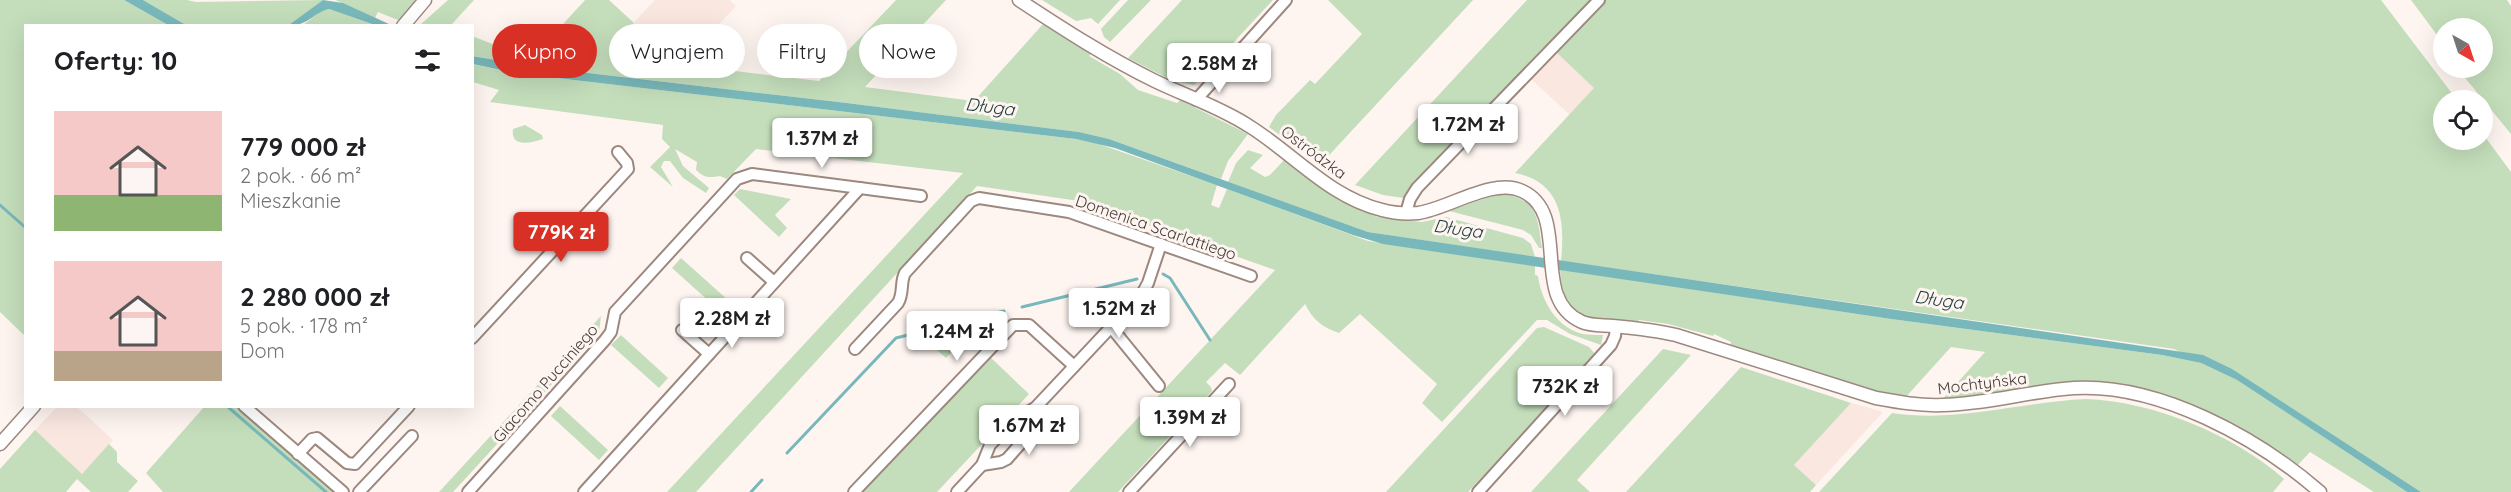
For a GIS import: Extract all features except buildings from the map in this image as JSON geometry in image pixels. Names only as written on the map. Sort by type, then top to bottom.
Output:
[{"type":"street","points":[[405,23],[426,0]]},
{"type":"street","name":"Ostródzka","points":[[1019,0],[1113,59],[1248,125],[1320,180],[1341,193],[1378,209],[1406,213],[1428,211],[1499,187],[1516,189],[1529,195],[1544,215],[1553,275]]},
{"type":"street","points":[[1196,100],[1286,0]]},
{"type":"street","points":[[1406,213],[1410,199],[1417,188],[1599,0]]},
{"type":"street","points":[[474,336],[628,169],[627,163],[618,152]]},
{"type":"street","name":"Giacomo Pucciniego","points":[[468,492],[605,340],[611,332],[615,312],[732,183],[744,175],[752,174],[860,188]]},
{"type":"street","points":[[584,492],[860,188],[921,196]]},
{"type":"street","name":"Domenica Scarlattiego","points":[[855,349],[898,303],[905,273],[971,201],[979,198],[1069,212],[1251,276]]},
{"type":"street","points":[[957,492],[982,465],[990,445],[1015,419],[1035,408],[1145,289],[1161,244]]},
{"type":"street","points":[[747,258],[774,282]]},
{"type":"street","name":"Mochtyńska","points":[[1553,275],[1556,296],[1568,313],[1584,324],[1616,326],[1676,335],[1896,402],[1944,405],[2074,388],[2115,390],[2141,395],[2164,402],[2234,432],[2286,463],[2320,492]]},
{"type":"street","points":[[854,492],[1012,325],[1029,325],[1074,366]]},
{"type":"street","points":[[1478,492],[1611,345],[1616,326]]},
{"type":"street","points":[[1111,327],[1158,386]]},
{"type":"street","points":[[682,330],[709,354]]},
{"type":"street","points":[[1129,492],[1229,384]]},
{"type":"street","points":[[0,444],[32,408]]},
{"type":"street","points":[[246,408],[343,492]]},
{"type":"street","points":[[298,454],[312,439],[317,438],[347,463],[355,464],[407,408]]},
{"type":"street","points":[[982,465],[1007,459],[1030,433],[1035,408]]},
{"type":"street","points":[[358,492],[412,436]]},
{"type":"shaded area","points":[[655,0],[729,0],[736,6],[719,24],[633,24]]},
{"type":"shaded area","points":[[1555,51],[1595,88],[1570,115],[1530,78]]},
{"type":"shaded area","points":[[1851,403],[1882,413],[1816,485],[1794,465]]},
{"type":"shaded area","points":[[56,408],[78,408],[113,440],[82,474],[35,430]]},
{"type":"green space","points":[[0,0],[124,0],[166,24],[24,24],[24,335],[0,312]]},
{"type":"green space","points":[[143,0],[196,2],[323,0],[292,24],[184,24]]},
{"type":"green space","points":[[335,0],[415,0],[407,13],[398,20],[378,12],[375,18]]},
{"type":"green space","points":[[448,0],[474,0],[452,24],[421,24]]},
{"type":"green space","points":[[585,0],[609,0],[634,23],[609,24],[609,75],[597,74],[597,24],[563,24]]},
{"type":"green space","points":[[896,0],[946,0],[924,24],[873,24]]},
{"type":"green space","points":[[1042,0],[1120,0],[1098,24],[1091,18],[1076,21]]},
{"type":"green space","points":[[1128,0],[1151,0],[1110,42],[1104,37],[1101,29]]},
{"type":"green space","points":[[1182,0],[1273,0],[1194,85],[1169,79],[1128,58]]},
{"type":"green space","points":[[1328,0],[1473,0],[1320,165],[1269,127],[1276,115],[1310,80],[1315,84],[1362,34]]},
{"type":"green space","points":[[1527,0],[1594,0],[1540,51],[1404,198],[1383,195],[1355,185]]},
{"type":"green space","points":[[1602,0],[2381,0],[2433,68],[2433,78],[2440,78],[2449,90],[2433,90],[2433,150],[2493,150],[2493,148],[2511,172],[2511,492],[2421,492],[2270,394],[2174,349],[1561,261],[1561,218],[1557,205],[1543,185],[1515,173],[1594,88],[1555,51]]},
{"type":"green space","points":[[2411,0],[2507,0],[2511,6],[2511,134],[2493,112],[2493,90],[2475,90],[2465,78],[2493,78],[2493,18],[2433,18],[2433,30]]},
{"type":"green space","points":[[329,9],[372,24],[304,24],[322,10]]},
{"type":"green space","points":[[1043,24],[1120,74],[1138,90],[1177,103],[1180,100],[1248,134],[1228,161],[1221,179],[1109,139],[1079,132],[631,78],[745,78],[745,72],[757,74],[757,78],[819,81],[822,78],[847,78],[847,52],[859,39],[859,78],[873,78],[865,87],[974,101]]},
{"type":"green space","points":[[474,37],[492,44],[492,59],[474,56]]},
{"type":"green space","points":[[474,64],[492,68],[492,78],[557,78],[1096,143],[1217,185],[1211,205],[1219,208],[1227,189],[1368,241],[1535,266],[1535,275],[1538,276],[1542,293],[1556,318],[1579,333],[1603,335],[1601,345],[1570,334],[1547,320],[1537,320],[1442,422],[1422,403],[1437,384],[1360,314],[1339,333],[1319,322],[1305,304],[1240,375],[1225,363],[1206,382],[1212,391],[1118,492],[1069,492],[1275,270],[1079,201],[977,186],[696,492],[667,492],[963,173],[756,149],[727,179],[720,176],[702,175],[696,170],[697,162],[675,149],[683,166],[709,188],[706,193],[683,178],[670,161],[664,161],[661,167],[673,187],[650,167],[670,147],[662,139],[663,125],[490,102],[499,90],[474,82]]},
{"type":"green space","points":[[525,125],[542,135],[543,139],[527,143],[518,142],[513,135],[513,129]]},
{"type":"green space","points":[[1248,150],[1263,155],[1250,168],[1265,177],[1270,175],[1284,160],[1336,198],[1377,217],[1422,222],[1446,217],[1523,238],[1531,244],[1535,257],[1368,232],[1228,182],[1236,163]]},
{"type":"green space","points":[[740,189],[791,199],[775,215],[787,228],[779,237],[734,195]]},
{"type":"green space","points":[[1506,194],[1525,201],[1534,213],[1542,248],[1539,248],[1531,235],[1523,230],[1449,211],[1494,195]]},
{"type":"green space","points":[[681,258],[729,301],[720,311],[672,268]]},
{"type":"green space","points":[[1560,269],[1891,319],[2162,355],[2201,363],[2237,380],[2407,492],[2374,492],[2310,452],[2296,467],[2156,394],[2019,391],[1940,402],[1985,352],[1951,347],[1904,399],[1876,393],[1730,346],[1731,342],[1714,334],[1713,336],[1668,324],[1639,320],[1637,324],[1583,315],[1567,300]]},
{"type":"green space","points":[[601,316],[599,333],[453,492],[439,492]]},
{"type":"green space","points":[[1544,327],[1589,347],[1595,354],[1468,492],[1386,492],[1537,328]]},
{"type":"green space","points":[[621,335],[668,378],[659,388],[611,345]]},
{"type":"green space","points":[[962,335],[965,338],[946,358],[929,343]]},
{"type":"green space","points":[[1663,349],[1691,355],[1577,480],[1590,492],[1531,492]]},
{"type":"green space","points":[[989,356],[1029,394],[937,492],[861,492]]},
{"type":"green space","points":[[1741,367],[1851,403],[1794,465],[1816,485],[1810,492],[1626,492]]},
{"type":"green space","points":[[2086,399],[2138,406],[2191,423],[2242,448],[2284,479],[2273,492],[1819,492],[1892,413],[1965,414]]},
{"type":"green space","points":[[560,406],[608,450],[599,460],[551,416]]},
{"type":"green space","points":[[203,408],[238,408],[337,492],[163,492],[146,473]]},
{"type":"green space","points":[[35,430],[82,474],[109,444],[117,452],[117,462],[138,481],[128,492],[91,492],[77,479],[66,492],[0,492],[0,469]]},
{"type":"water","points":[[124,0],[143,0],[184,24],[166,24]]},
{"type":"water","points":[[323,0],[343,3],[389,24],[372,24],[329,9],[298,24],[290,24]]},
{"type":"water","points":[[474,56],[492,59],[492,68],[474,64]]},
{"type":"water","points":[[597,74],[609,75],[609,78],[631,78],[1079,132],[1109,139],[1368,232],[2203,355],[2232,369],[2421,492],[2407,492],[2237,380],[2201,363],[2162,355],[1891,319],[1383,244],[1115,148],[1076,139],[557,78],[597,78]]},
{"type":"waterway","points":[[0,205],[24,226]]},
{"type":"waterway","points":[[1163,274],[1170,278],[1210,340]]},
{"type":"waterway","points":[[1022,307],[1137,279]]},
{"type":"waterway","points":[[787,453],[896,338],[1004,311]]},
{"type":"waterway","points":[[229,408],[326,492]]},
{"type":"waterway","points":[[751,492],[762,480]]},
{"type":"water label","name":"Długa","points":[[990,107]]},
{"type":"water label","name":"Długa","points":[[1458,229]]},
{"type":"water label","name":"Długa","points":[[1939,300]]}]
